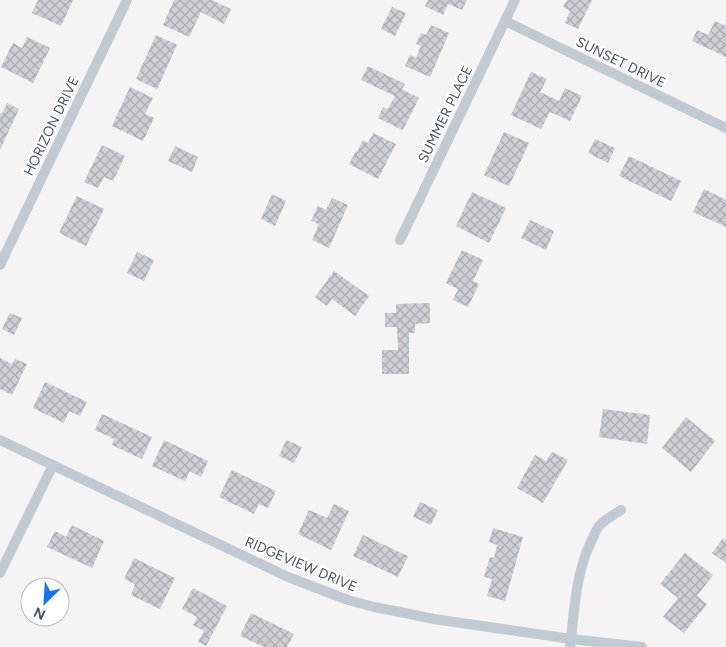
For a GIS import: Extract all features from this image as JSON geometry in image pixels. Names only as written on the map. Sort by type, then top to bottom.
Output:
[{"type":"street","name":"HORIZON DRIVE","points":[[0,264],[127,0]]},
{"type":"street","name":"SUMMER PLACE","points":[[400,240],[515,0]]},
{"type":"street","name":"SUNSET DRIVE","points":[[505,21],[726,128]]},
{"type":"street","name":"RIDGEVIEW DRIVE","points":[[0,440],[288,577],[348,600],[434,619],[570,643],[642,647]]},
{"type":"street","points":[[0,573],[54,465]]},
{"type":"street","points":[[570,643],[573,607],[582,565],[599,526],[621,510]]},
{"type":"building","points":[[38,0],[73,0],[61,26],[32,13]]},
{"type":"building","points":[[174,0],[212,0],[231,9],[224,24],[201,12],[189,37],[163,25]]},
{"type":"building","points":[[428,0],[467,0],[462,10],[448,4],[443,15],[425,6]]},
{"type":"building","points":[[567,0],[592,0],[578,29],[565,23],[570,11],[563,7]]},
{"type":"building","points":[[392,7],[406,13],[395,36],[381,29]]},
{"type":"building","points":[[715,21],[726,26],[726,57],[692,41],[697,30],[708,35]]},
{"type":"building","points":[[431,25],[449,33],[430,77],[405,66],[410,55],[416,58],[421,46],[416,44],[421,33],[426,35]]},
{"type":"building","points":[[156,35],[177,45],[157,89],[136,79]]},
{"type":"building","points":[[27,37],[50,48],[33,83],[1,67],[13,43],[22,48]]},
{"type":"building","points":[[368,66],[405,84],[402,89],[419,98],[403,130],[378,118],[383,107],[388,109],[395,96],[361,80]]},
{"type":"building","points":[[531,72],[547,79],[540,92],[559,101],[565,88],[582,96],[570,121],[550,112],[541,129],[511,115]]},
{"type":"building","points":[[130,87],[153,98],[145,114],[154,118],[143,141],[112,126]]},
{"type":"building","points":[[7,103],[19,109],[0,150],[0,113],[2,114]]},
{"type":"building","points":[[504,132],[529,143],[509,186],[484,175]]},
{"type":"building","points":[[373,133],[396,144],[378,179],[349,164],[363,140],[368,143]]},
{"type":"building","points":[[595,139],[615,148],[608,163],[588,153]]},
{"type":"building","points":[[102,145],[125,156],[113,181],[104,177],[98,188],[84,182]]},
{"type":"building","points":[[175,146],[198,157],[192,172],[168,161]]},
{"type":"building","points":[[629,156],[681,181],[671,201],[619,176]]},
{"type":"building","points":[[704,189],[726,200],[726,227],[693,212]]},
{"type":"building","points":[[472,192],[506,208],[489,243],[456,226]]},
{"type":"building","points":[[272,194],[286,201],[275,226],[261,219]]},
{"type":"building","points":[[77,196],[104,209],[86,246],[59,233]]},
{"type":"building","points":[[332,198],[348,205],[329,248],[312,240],[319,224],[311,221],[318,206],[326,210]]},
{"type":"building","points":[[530,220],[554,231],[546,250],[521,238]]},
{"type":"building","points":[[462,250],[483,260],[473,281],[479,284],[468,307],[453,300],[458,289],[446,283]]},
{"type":"building","points":[[137,252],[154,260],[144,281],[127,273]]},
{"type":"building","points":[[334,271],[369,296],[355,316],[332,299],[327,306],[315,297]]},
{"type":"building","points":[[430,303],[430,323],[415,324],[415,333],[409,333],[409,374],[382,374],[382,350],[398,350],[397,327],[385,327],[385,313],[396,313],[396,304]]},
{"type":"building","points":[[10,313],[22,318],[14,335],[2,329]]},
{"type":"building","points":[[0,358],[12,364],[15,359],[27,364],[12,395],[0,389]]},
{"type":"building","points":[[45,382],[87,402],[80,416],[69,411],[64,423],[33,408]]},
{"type":"building","points":[[603,409],[650,415],[647,444],[599,437]]},
{"type":"building","points":[[102,414],[152,437],[142,459],[112,445],[114,439],[95,430]]},
{"type":"building","points":[[686,417],[715,441],[691,472],[662,448]]},
{"type":"building","points":[[164,440],[208,461],[201,477],[190,471],[185,481],[152,466]]},
{"type":"building","points":[[286,440],[302,447],[294,463],[279,456]]},
{"type":"building","points":[[552,452],[568,460],[543,503],[517,488],[535,455],[546,461]]},
{"type":"building","points":[[232,470],[276,491],[268,508],[259,504],[254,514],[219,497]]},
{"type":"building","points":[[420,502],[438,510],[431,525],[413,517]]},
{"type":"building","points":[[334,504],[349,511],[331,550],[298,534],[309,510],[327,518]]},
{"type":"building","points":[[72,525],[104,541],[92,568],[47,547],[55,531],[66,537]]},
{"type":"building","points":[[493,528],[523,537],[505,601],[487,596],[492,579],[484,577],[490,557],[494,558],[497,545],[489,542]]},
{"type":"building","points":[[363,535],[408,556],[398,577],[353,556]]},
{"type":"building","points":[[723,538],[726,540],[726,563],[712,553]]},
{"type":"building","points":[[685,553],[713,575],[697,596],[707,604],[684,633],[663,617],[678,598],[660,584]]},
{"type":"building","points":[[134,558],[175,578],[160,609],[131,595],[135,584],[124,579]]},
{"type":"building","points":[[193,588],[227,606],[206,646],[198,642],[204,631],[193,625],[197,617],[182,609]]},
{"type":"building","points":[[251,613],[294,634],[287,647],[264,647],[240,636]]}]
